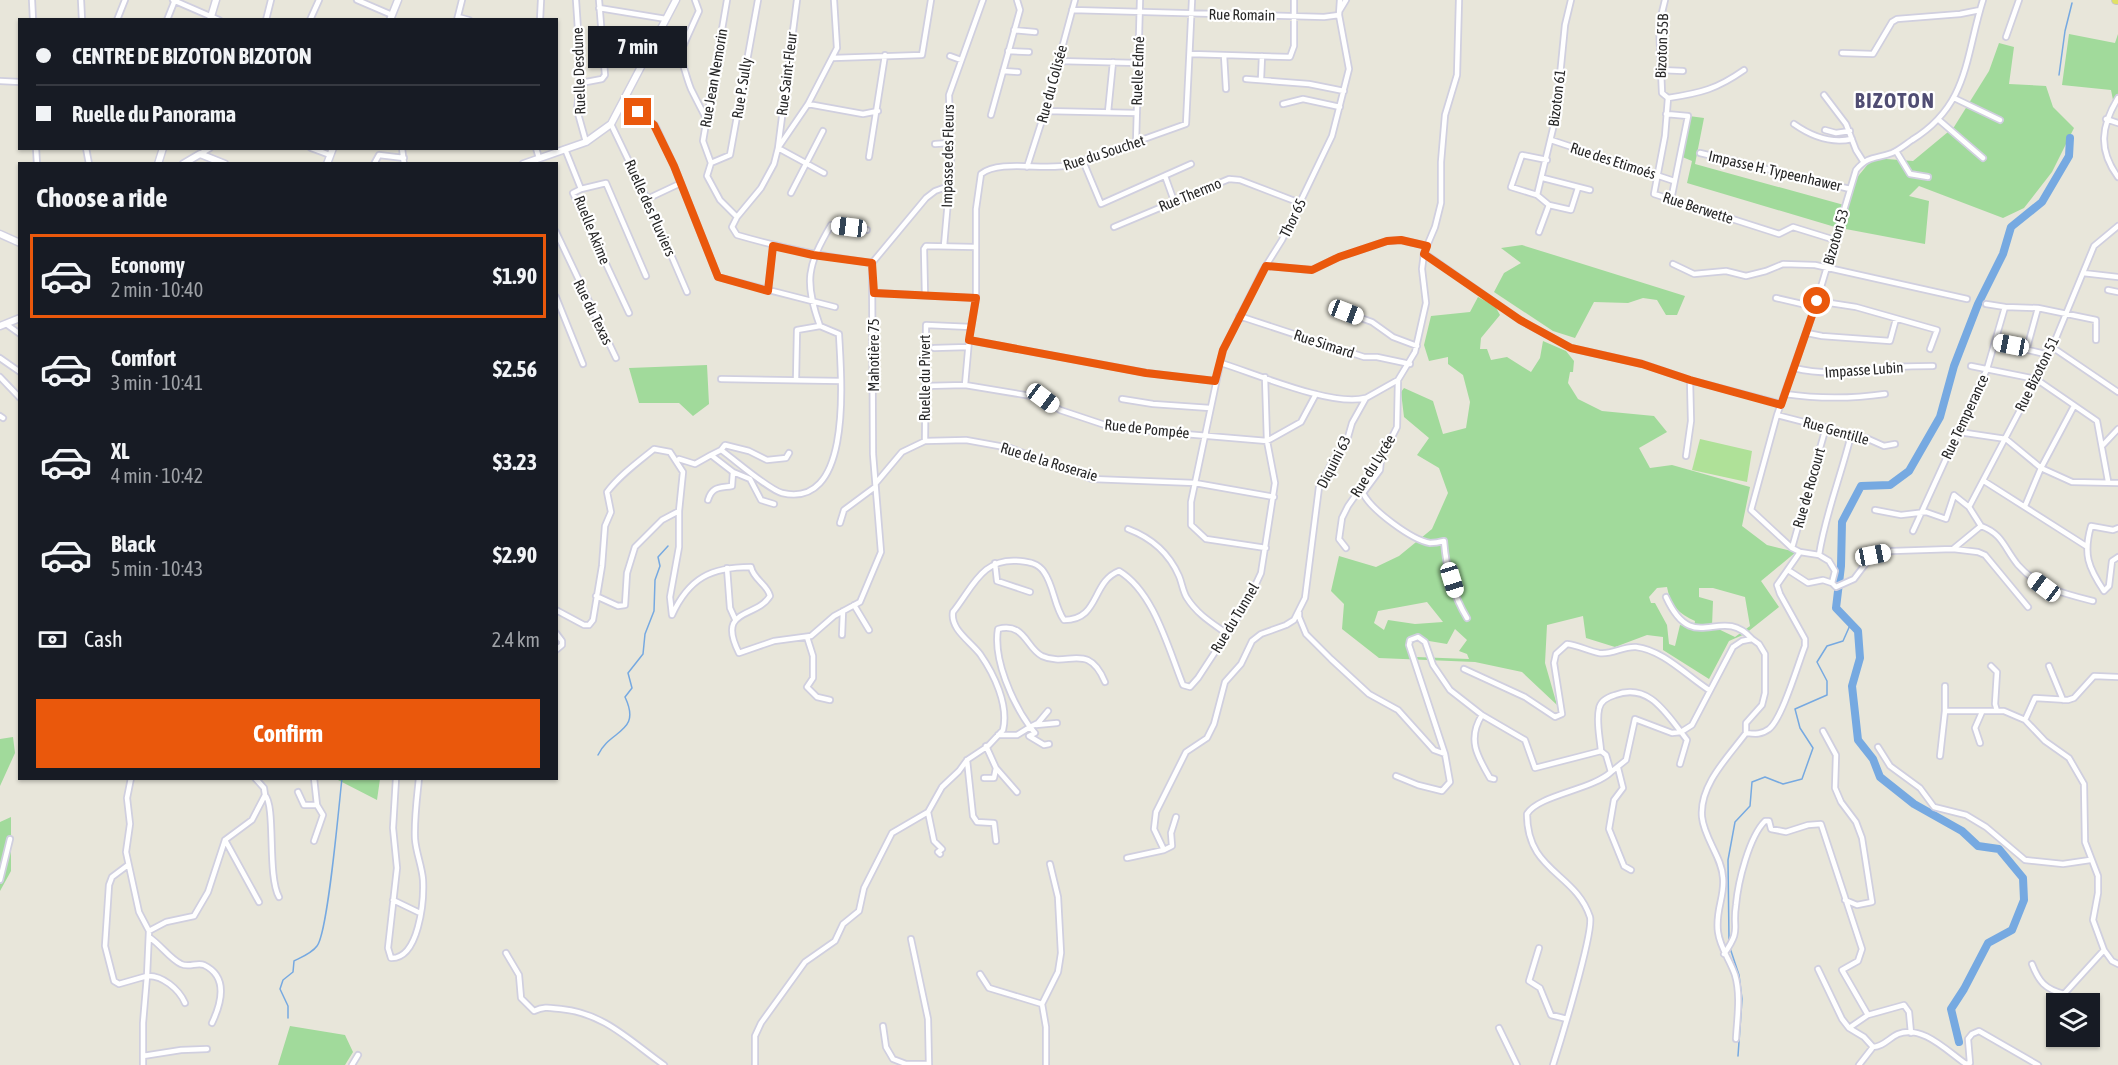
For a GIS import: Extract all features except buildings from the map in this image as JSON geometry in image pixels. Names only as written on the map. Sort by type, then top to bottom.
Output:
[{"type":"street","points":[[32,0],[33,18]]},
{"type":"street","points":[[81,0],[82,18]]},
{"type":"street","points":[[118,18],[125,0]]},
{"type":"street","points":[[167,18],[174,0],[210,18],[216,0]]},
{"type":"street","points":[[266,18],[271,0]]},
{"type":"street","points":[[311,18],[319,0]]},
{"type":"street","points":[[357,0],[391,17],[398,0]]},
{"type":"street","points":[[457,18],[462,0]]},
{"type":"street","points":[[540,18],[541,0]]},
{"type":"street","name":"Ruelle Desdune","points":[[576,0],[581,83],[577,110],[586,142]]},
{"type":"street","points":[[581,83],[602,79],[605,75],[599,0]]},
{"type":"street","points":[[529,162],[586,142],[611,124],[676,0]]},
{"type":"street","points":[[680,54],[699,11],[695,0]]},
{"type":"street","name":"Rue Jean Nemorin","points":[[727,0],[703,141],[711,163],[707,176],[720,200],[737,217]]},
{"type":"street","name":"Rue P. Sully","points":[[711,163],[730,155],[758,0]]},
{"type":"street","name":"Rue Saint-Fleur","points":[[778,148],[797,0]]},
{"type":"street","points":[[834,0],[837,48],[833,58],[808,104],[778,148],[774,164],[761,188],[737,217],[732,227],[737,235],[773,246],[813,255],[872,263],[926,198],[935,191],[949,186]]},
{"type":"street","points":[[833,58],[922,55],[930,0]]},
{"type":"street","name":"Impasse des Fleurs","points":[[944,246],[949,186],[949,95],[983,0]]},
{"type":"street","points":[[991,115],[1020,10],[1017,0]]},
{"type":"street","name":"Rue du Colisée","points":[[1027,167],[1045,111],[1075,0]]},
{"type":"street","name":"Ruelle Edmé","points":[[1136,143],[1140,0]]},
{"type":"street","name":"Rue du Souchet","points":[[965,385],[976,298],[976,209],[981,174],[992,166],[1058,168],[1186,124],[1192,0]]},
{"type":"street","points":[[1191,54],[1290,57],[1294,46],[1294,0]]},
{"type":"street","name":"Thor 65","points":[[1266,548],[1206,539],[1191,525],[1191,502],[1223,350],[1239,316],[1282,240],[1332,136],[1349,69],[1339,13],[1340,0]]},
{"type":"street","points":[[1339,13],[1347,0]]},
{"type":"street","points":[[1221,363],[1316,394],[1345,400],[1366,398],[1398,380],[1410,364],[1417,346],[1426,303],[1422,269],[1424,254],[1435,227],[1441,203],[1441,162],[1445,115],[1457,75],[1459,0]]},
{"type":"street","name":"Bizoton 61","points":[[1537,195],[1543,178],[1556,116],[1565,24],[1571,0]]},
{"type":"street","name":"Bizoton 55B","points":[[1665,0],[1659,25],[1661,92],[1668,98],[1694,94],[1721,86],[1744,70]]},
{"type":"street","points":[[1824,95],[1850,131],[1863,161],[1896,151],[1939,120],[1954,98],[1967,65],[1983,0]]},
{"type":"street","points":[[2006,37],[2019,0]]},
{"type":"street","points":[[599,8],[666,19]]},
{"type":"street","name":"Rue Romain","points":[[1072,10],[1324,17],[1339,13]]},
{"type":"street","points":[[1842,53],[1873,54],[1892,22],[1897,18],[1960,14],[1980,10]]},
{"type":"street","points":[[1014,30],[1035,32]]},
{"type":"street","points":[[659,34],[670,41],[680,54],[690,87],[706,119]]},
{"type":"street","points":[[1008,51],[1029,52]]},
{"type":"street","points":[[869,157],[885,55]]},
{"type":"street","points":[[1224,55],[1226,89]]},
{"type":"street","points":[[950,56],[961,60]]},
{"type":"street","points":[[1262,56],[1262,79]]},
{"type":"street","points":[[1058,61],[1138,63]]},
{"type":"street","points":[[1108,112],[1113,62]]},
{"type":"street","points":[[1660,70],[1683,71]]},
{"type":"street","points":[[1003,71],[1018,72]]},
{"type":"street","points":[[1246,79],[1309,84],[1344,91]]},
{"type":"street","points":[[0,81],[18,82]]},
{"type":"street","name":"Rue Berwette","points":[[1668,98],[1665,136],[1653,193],[1779,234],[1793,227],[1835,240]]},
{"type":"street","points":[[1954,98],[2000,120]]},
{"type":"street","points":[[2118,98],[2106,119],[2105,156],[2118,177]]},
{"type":"street","points":[[1283,104],[1303,99],[1340,107]]},
{"type":"street","points":[[624,102],[654,125],[681,183],[718,277],[835,307]]},
{"type":"street","points":[[808,104],[863,114],[878,111]]},
{"type":"street","points":[[1045,111],[1137,113]]},
{"type":"street","points":[[1666,114],[1688,116],[1671,200]]},
{"type":"street","points":[[2106,119],[2118,123]]},
{"type":"street","points":[[1939,120],[1983,158]]},
{"type":"street","name":"Ruelle des Pluviers","points":[[611,124],[647,199],[687,292]]},
{"type":"street","points":[[1794,124],[1804,131],[1828,140],[1852,139]]},
{"type":"street","points":[[1825,130],[1836,133],[1850,131]]},
{"type":"street","points":[[791,193],[823,131]]},
{"type":"street","name":"Rue des Etimoés","points":[[1551,140],[1674,181]]},
{"type":"street","points":[[935,144],[950,143]]},
{"type":"street","points":[[778,148],[824,173]]},
{"type":"street","name":"Ruelle Akime","points":[[565,149],[581,189],[573,193],[629,314]]},
{"type":"street","points":[[186,162],[207,150]]},
{"type":"street","points":[[537,150],[539,158]]},
{"type":"street","points":[[1896,151],[1910,174],[1928,177]]},
{"type":"street","name":"Impasse H. Typeenhawer","points":[[1700,153],[1850,189]]},
{"type":"street","points":[[200,154],[220,162]]},
{"type":"street","points":[[375,162],[379,155],[404,161]]},
{"type":"street","points":[[1547,160],[1522,155],[1511,185],[1537,195],[1549,205],[1570,210],[1578,188]]},
{"type":"street","points":[[1083,161],[1101,204],[1191,164]]},
{"type":"street","name":"Bizoton 53","points":[[1819,555],[1800,552],[1792,548],[1751,510],[1777,415],[1807,333],[1856,170],[1863,161]]},
{"type":"street","points":[[1165,176],[1174,201]]},
{"type":"street","points":[[1543,178],[1590,190]]},
{"type":"street","name":"Rue Thermo","points":[[1114,227],[1229,179],[1240,180],[1300,202]]},
{"type":"street","points":[[581,189],[606,183],[646,276]]},
{"type":"street","points":[[647,199],[681,183]]},
{"type":"street","points":[[1539,232],[1549,205]]},
{"type":"street","points":[[820,326],[811,302],[808,285],[813,255],[831,225],[867,230]]},
{"type":"street","name":"Rue Bizoton 51","points":[[1969,507],[2049,355],[2094,246],[2118,226]]},
{"type":"street","points":[[0,234],[18,242]]},
{"type":"street","name":"Rue du Texas","points":[[558,238],[616,358]]},
{"type":"street","points":[[1266,266],[1312,270],[1339,257],[1387,241],[1401,240],[1427,246]]},
{"type":"street","points":[[925,295],[924,249],[928,245],[975,247]]},
{"type":"street","points":[[768,291],[773,246]]},
{"type":"street","points":[[1424,254],[1520,320],[1571,348],[1642,364],[1781,405]]},
{"type":"street","name":"Mahotière 75","points":[[807,637],[834,616],[860,602],[881,552],[875,485],[872,263]]},
{"type":"street","points":[[1673,264],[1694,274],[1726,271],[1746,276],[1783,264],[1815,265],[1967,299]]},
{"type":"street","points":[[2083,273],[2118,277]]},
{"type":"street","points":[[2108,290],[2118,292]]},
{"type":"street","points":[[874,293],[976,298]]},
{"type":"street","points":[[1776,298],[1815,307]]},
{"type":"street","points":[[1817,301],[1856,307],[1937,330],[1930,349]]},
{"type":"street","points":[[558,302],[583,364]]},
{"type":"street","points":[[1986,304],[2005,308],[2038,308],[2097,321],[2096,340]]},
{"type":"street","points":[[1333,308],[1372,322],[1393,337],[1417,346]]},
{"type":"street","name":"Rue Temperance","points":[[1913,531],[1987,369],[2005,308]]},
{"type":"street","points":[[2027,348],[2038,308]]},
{"type":"street","name":"Rue Simard","points":[[1239,316],[1364,357],[1377,357],[1410,364]]},
{"type":"street","points":[[3,325],[18,319]]},
{"type":"street","points":[[1807,333],[1890,341],[1896,319]]},
{"type":"street","points":[[3,325],[18,333]]},
{"type":"street","name":"Ruelle du Pivert","points":[[925,441],[926,325],[971,327]]},
{"type":"street","points":[[721,450],[779,493],[796,495],[816,488],[831,467],[836,448],[841,381],[839,334],[820,326],[797,330],[796,380]]},
{"type":"street","points":[[969,340],[1146,373],[1215,381]]},
{"type":"street","points":[[1995,342],[2049,355]]},
{"type":"street","points":[[2052,347],[2118,392]]},
{"type":"street","points":[[934,348],[968,348]]},
{"type":"street","points":[[0,358],[18,371]]},
{"type":"street","name":"Impasse Lubin","points":[[1794,368],[1810,372],[1840,374],[1887,368],[1933,366]]},
{"type":"street","points":[[1971,366],[2036,379],[2097,421],[2109,481]]},
{"type":"street","points":[[0,377],[18,396]]},
{"type":"street","name":"Rue du Tunnel","points":[[996,563],[1013,560],[1032,562],[1040,566],[1047,577],[1064,620],[1074,620],[1083,616],[1090,609],[1111,574],[1119,571],[1128,576],[1148,601],[1183,685],[1190,687],[1256,587],[1266,548],[1275,483],[1267,441],[1265,377]]},
{"type":"street","points":[[721,379],[841,381]]},
{"type":"street","name":"Rue du Lycée","points":[[1346,548],[1339,539],[1342,518],[1381,459],[1397,427],[1398,380]]},
{"type":"street","points":[[1686,456],[1690,421],[1690,380]]},
{"type":"street","name":"Rue de Pompée","points":[[925,386],[965,385],[1043,398],[1060,410],[1114,428],[1267,441]]},
{"type":"street","points":[[1267,441],[1301,422],[1316,394]]},
{"type":"street","points":[[1785,394],[1816,399],[1855,398],[1885,394]]},
{"type":"street","name":"Diquini 63","points":[[1299,612],[1305,598],[1318,488],[1335,457],[1346,444],[1352,423],[1366,398]]},
{"type":"street","points":[[1122,399],[1153,404],[1210,408]]},
{"type":"street","points":[[2025,506],[2041,468],[2074,406]]},
{"type":"street","name":"Rue Gentille","points":[[1777,415],[1866,438],[1884,446],[1895,444]]},
{"type":"street","name":"Rue de Rocourt","points":[[1792,548],[1826,427]]},
{"type":"street","points":[[2103,446],[2118,429]]},
{"type":"street","points":[[1959,432],[2006,439],[2041,468],[2072,482],[2109,481],[2118,483]]},
{"type":"street","points":[[1834,585],[1835,571],[1829,561],[1819,555],[1823,528],[1841,477],[1851,435]]},
{"type":"street","name":"Rue de la Roseraie","points":[[840,523],[844,510],[875,485],[902,452],[925,441],[966,440],[1010,448],[1092,479],[1194,483],[1274,497]]},
{"type":"street","points":[[684,472],[721,450],[725,445],[749,451],[767,460],[786,458],[789,453]]},
{"type":"street","points":[[558,611],[584,626],[589,626],[593,620],[602,566],[605,526],[611,512],[608,492],[618,478],[638,464],[654,448],[670,452],[684,472],[679,511],[679,547],[670,597],[672,615],[686,591],[700,578],[727,568],[751,567],[752,572],[769,590],[770,596],[762,605],[735,619]]},
{"type":"street","points":[[711,455],[733,472],[750,479],[761,500],[774,504]]},
{"type":"street","points":[[674,457],[684,463],[695,464]]},
{"type":"street","points":[[1381,459],[1380,470],[1363,493],[1367,502],[1410,536],[1429,543],[1444,541],[1446,559],[1458,601],[1467,618]]},
{"type":"street","points":[[708,500],[710,492],[715,488],[732,486],[733,472]]},
{"type":"street","points":[[1984,481],[2086,546]]},
{"type":"street","points":[[1875,510],[1901,515],[1921,513],[1946,519],[1954,495],[1969,507],[1981,526],[1994,531],[2020,567],[2044,587],[2093,601]]},
{"type":"street","points":[[596,596],[618,606],[625,605],[627,573],[635,547],[662,520],[679,511]]},
{"type":"street","points":[[1953,549],[1981,526]]},
{"type":"street","points":[[2118,528],[2113,530],[2091,526],[2086,546],[2091,572],[2104,591],[2109,586],[2112,561],[2118,558]]},
{"type":"street","points":[[1128,529],[1167,553],[1180,578],[1186,597],[1198,612],[1226,633]]},
{"type":"street","points":[[1788,570],[1808,583],[1823,580],[1834,585],[1843,585],[1854,579],[1873,555],[1892,551],[1953,549],[1978,552],[1985,555],[2028,607]]},
{"type":"street","points":[[1746,732],[1757,735],[1770,729],[1779,716],[1805,646],[1805,639],[1780,594],[1778,585],[1800,552]]},
{"type":"street","points":[[940,854],[938,852],[942,849],[934,841],[928,812],[935,795],[967,760],[998,735],[1005,724],[1004,706],[1000,696],[980,654],[955,625],[952,618],[953,612],[987,567],[996,563],[997,581],[1030,592]]},
{"type":"street","points":[[727,568],[730,608],[735,619],[733,635],[739,653],[774,641],[807,637],[813,656],[813,678],[807,687],[817,697],[830,700]]},
{"type":"street","points":[[1666,597],[1675,616],[1687,626],[1705,629],[1723,625],[1737,626],[1759,644],[1766,654],[1765,693],[1762,705],[1746,723],[1746,732],[1717,770],[1705,796],[1702,817],[1723,876],[1723,892],[1717,908],[1718,933],[1724,954],[1735,976],[1738,999],[1736,1040]]},
{"type":"street","points":[[854,605],[869,630]]},
{"type":"street","points":[[842,635],[843,612]]},
{"type":"street","points":[[1164,850],[1154,829],[1156,812],[1186,752],[1207,738],[1214,724],[1225,682],[1241,664],[1252,641],[1261,634],[1286,625],[1299,612]]},
{"type":"street","points":[[1299,612],[1306,634],[1331,659],[1369,694],[1398,710],[1434,750],[1445,754]]},
{"type":"street","points":[[1029,735],[1035,733],[1033,726],[1000,665],[996,649],[998,629],[1007,627],[1017,631],[1040,655],[1049,658],[1079,657],[1091,662],[1100,671],[1105,682]]},
{"type":"street","points":[[558,636],[562,641],[558,648]]},
{"type":"street","points":[[1396,776],[1442,792],[1450,782],[1445,754],[1409,645],[1410,640],[1418,637],[1425,642],[1433,665],[1446,686],[1482,715],[1524,740],[1537,768],[1601,751]]},
{"type":"street","points":[[1553,1065],[1590,927],[1590,917],[1577,891],[1544,864],[1529,832],[1527,814],[1537,805],[1599,781],[1618,768],[1626,760],[1635,719],[1671,733],[1682,732],[1692,725],[1733,646],[1752,639]]},
{"type":"street","points":[[1464,669],[1525,697],[1556,717],[1562,714],[1554,663],[1556,654],[1567,644],[1600,653],[1615,653],[1624,648],[1636,647],[1660,655],[1709,690]]},
{"type":"street","points":[[1991,666],[1997,672],[1995,704],[1997,711]]},
{"type":"street","points":[[2049,666],[2063,700]]},
{"type":"street","points":[[2025,720],[2035,698],[2063,700],[2074,698],[2094,676],[2118,676]]},
{"type":"street","points":[[1940,756],[1945,686]]},
{"type":"street","points":[[1601,751],[1600,705],[1606,699],[1625,692],[1641,692],[1649,696],[1687,740],[1680,765]]},
{"type":"street","points":[[1022,733],[1048,711]]},
{"type":"street","points":[[1945,711],[2004,711],[2025,720],[2045,741],[2069,758],[2084,784],[2085,842],[2098,876],[2099,885],[2093,920],[2104,950],[2112,961],[2118,964]]},
{"type":"street","points":[[1980,743],[1975,728],[1982,712]]},
{"type":"street","points":[[1482,715],[1474,730],[1474,743],[1482,764],[1490,778],[1494,779]]},
{"type":"street","points":[[1033,726],[1057,723]]},
{"type":"street","points":[[1823,731],[1836,755],[1835,788],[1841,802],[1856,822],[1862,838],[1870,880],[1872,902],[1857,905],[1845,900]]},
{"type":"street","points":[[998,735],[1022,733],[1044,745],[1049,744]]},
{"type":"street","points":[[986,746],[996,768],[1017,792]]},
{"type":"street","points":[[1878,747],[1890,766],[1920,788],[1934,807],[1966,815],[1986,827],[2025,860],[2063,864],[2090,860]]},
{"type":"street","points":[[1601,751],[1606,755],[1611,772]]},
{"type":"street","points":[[967,760],[973,816],[977,822],[994,823],[996,841]]},
{"type":"street","points":[[984,778],[994,778],[996,768]]},
{"type":"street","points":[[1618,768],[1623,788],[1614,800],[1610,812],[1609,829],[1624,866],[1631,870]]},
{"type":"street","points":[[131,780],[127,798],[130,824],[128,865],[132,874],[139,912],[149,934],[178,963],[186,966],[204,965],[219,979],[221,995],[219,1009],[212,1023]]},
{"type":"street","points":[[149,934],[166,922],[194,916],[208,892],[225,840],[252,820],[265,795],[264,788],[257,780]]},
{"type":"street","points":[[314,780],[317,805],[323,815],[314,841]]},
{"type":"street","points":[[396,780],[393,828],[397,868],[388,948],[391,958],[398,958],[407,953],[417,932],[420,913],[423,880],[415,839],[419,780]]},
{"type":"street","points":[[298,792],[304,806],[317,805]]},
{"type":"street","points":[[265,795],[269,798],[274,889],[279,897]]},
{"type":"street","points":[[754,1065],[755,1036],[761,1023],[805,962],[835,941],[843,924],[859,911],[864,888],[892,833],[928,812]]},
{"type":"street","points":[[1127,858],[1164,850],[1172,845],[1171,833],[1176,817]]},
{"type":"street","points":[[1724,954],[1736,934],[1735,905],[1748,854],[1758,828],[1765,821],[1769,821],[1771,829],[1778,832],[1821,824],[1862,949],[1858,961],[1842,970],[1868,1015]]},
{"type":"street","points":[[0,880],[10,839]]},
{"type":"street","points":[[225,840],[259,902]]},
{"type":"street","points":[[1046,1065],[1046,1027],[1042,1004],[1058,972],[1061,953],[1058,897],[1050,864]]},
{"type":"street","points":[[128,865],[112,877],[109,885],[105,946],[114,981],[119,984],[147,976],[158,977],[179,993],[185,1003]]},
{"type":"street","points":[[393,900],[420,913]]},
{"type":"street","points":[[143,1065],[143,1023],[149,934]]},
{"type":"street","points":[[883,1026],[886,1047],[893,1059],[906,1064],[929,1065],[928,1019],[911,939]]},
{"type":"street","points":[[1539,948],[1529,981],[1540,988],[1551,1015],[1567,1019]]},
{"type":"street","points":[[2032,964],[2039,981],[2049,990],[2064,994],[2104,950]]},
{"type":"street","points":[[506,953],[519,975],[521,998],[534,1011],[544,1006],[584,1012],[601,1019],[664,1065]]},
{"type":"street","points":[[1818,969],[1842,1019],[1849,1028],[1864,1037],[1873,1047]]},
{"type":"street","points":[[980,974],[989,988],[1042,1004]]},
{"type":"street","points":[[1849,1028],[1868,1015],[1904,1005],[1908,1012],[1911,1033]]},
{"type":"street","points":[[1499,1028],[1517,1065]]},
{"type":"street","points":[[1859,1065],[1873,1047],[1878,1047],[1900,1033],[1921,1033],[1966,1064],[1970,1063],[1968,1040],[1972,1034],[1979,1031],[2038,1065]]},
{"type":"street","points":[[143,1056],[181,1050],[207,1049]]},
{"type":"street","points":[[352,1065],[358,1055]]},
{"type":"green space","points":[[2069,34],[2115,43],[2118,34],[2118,95],[2113,100],[2111,90],[2062,85]]},
{"type":"green space","points":[[1999,43],[2014,47],[2009,84],[2046,86],[2053,107],[2074,128],[2052,172],[2024,208],[2003,218],[1919,186],[1909,196],[1929,201],[1925,244],[1835,227],[1687,183],[1692,161],[1680,156],[1689,116],[1704,118],[1695,164],[1844,205],[1850,186],[1873,158],[1913,161],[1954,127],[1989,71]]},
{"type":"green space","points":[[1522,245],[1685,296],[1677,315],[1666,315],[1657,300],[1643,298],[1628,303],[1594,302],[1575,338],[1553,331],[1494,292],[1504,273],[1521,263],[1501,248]]},
{"type":"green space","points":[[1478,297],[1495,306],[1500,315],[1481,338],[1480,349],[1487,349],[1491,360],[1507,357],[1531,372],[1540,358],[1543,341],[1566,351],[1574,361],[1573,372],[1570,372],[1568,383],[1578,399],[1602,411],[1654,416],[1667,432],[1639,448],[1650,468],[1672,465],[1750,487],[1742,526],[1767,545],[1796,552],[1761,581],[1779,607],[1745,634],[1729,641],[1709,679],[1663,650],[1663,637],[1647,635],[1615,647],[1586,638],[1583,616],[1547,625],[1545,663],[1557,705],[1522,672],[1475,662],[1379,658],[1342,629],[1344,604],[1331,591],[1339,556],[1376,567],[1399,556],[1432,529],[1448,493],[1439,468],[1417,455],[1429,438],[1404,417],[1401,392],[1404,388],[1433,401],[1443,434],[1466,428],[1470,402],[1463,375],[1448,364],[1448,357],[1429,361],[1424,345],[1431,316],[1470,312]],"holes":[[[1667,587],[1670,599],[1676,608],[1695,621],[1694,627],[1680,625],[1675,646],[1669,644],[1667,625],[1655,603],[1651,603],[1649,597],[1657,588]],[[1699,588],[1713,588],[1745,597],[1750,626],[1735,637],[1712,626],[1713,601],[1699,597]],[[1427,602],[1443,622],[1415,624],[1388,620],[1384,630],[1374,623],[1378,611]],[[1455,629],[1467,640],[1459,651],[1467,654],[1469,659],[1416,657],[1410,647],[1417,639],[1447,644]]]},
{"type":"green space","points":[[707,365],[709,404],[693,416],[679,403],[639,403],[629,368]]},
{"type":"green space","points":[[1700,439],[1752,451],[1747,482],[1692,470]]},
{"type":"green space","points":[[13,737],[15,753],[0,786],[0,739]]},
{"type":"green space","points":[[338,780],[380,780],[377,800]]},
{"type":"green space","points":[[11,817],[11,871],[0,891],[0,822]]},
{"type":"green space","points":[[290,1026],[345,1035],[353,1052],[345,1065],[278,1065]]},
{"type":"waterway","points":[[2059,75],[2065,31],[2072,3]]},
{"type":"waterway","points":[[1959,1042],[1951,1009],[1988,943],[2012,930],[2024,900],[2023,878],[1999,849],[1978,846],[1962,831],[1914,804],[1880,777],[1873,759],[1858,740],[1852,686],[1860,658],[1858,631],[1836,608],[1841,566],[1842,522],[1861,486],[1890,485],[1909,471],[1940,417],[1954,366],[1978,304],[2003,254],[2011,227],[2042,202],[2069,156],[2070,138]]},
{"type":"waterway","points":[[598,755],[630,718],[625,697],[632,688],[628,673],[643,654],[645,634],[654,611],[655,580],[660,566],[658,557],[668,546]]},
{"type":"waterway","points":[[1729,941],[1728,860],[1735,822],[1750,806],[1752,782],[1765,777],[1783,784],[1802,779],[1813,748],[1800,728],[1795,709],[1827,695],[1827,681],[1817,662],[1827,646],[1843,641],[1851,623]]},
{"type":"waterway","points":[[288,1018],[288,1006],[280,989],[283,980],[293,972],[294,961],[315,948],[321,936],[329,894],[342,780]]},
{"type":"waterway","points":[[1730,948],[1739,975],[1742,999],[1738,1056]]},
{"type":"district","name":"BIZOTON","points":[[1895,101]]},
{"type":"route","points":[[638,112],[654,125],[674,166],[718,277],[768,291],[773,246],[813,255],[872,263],[874,293],[976,298],[969,340],[1146,373],[1215,381],[1223,350],[1266,266],[1312,270],[1339,257],[1387,241],[1401,240],[1427,246],[1424,254],[1444,269],[1520,320],[1571,348],[1642,364],[1781,405],[1817,301]]}]
